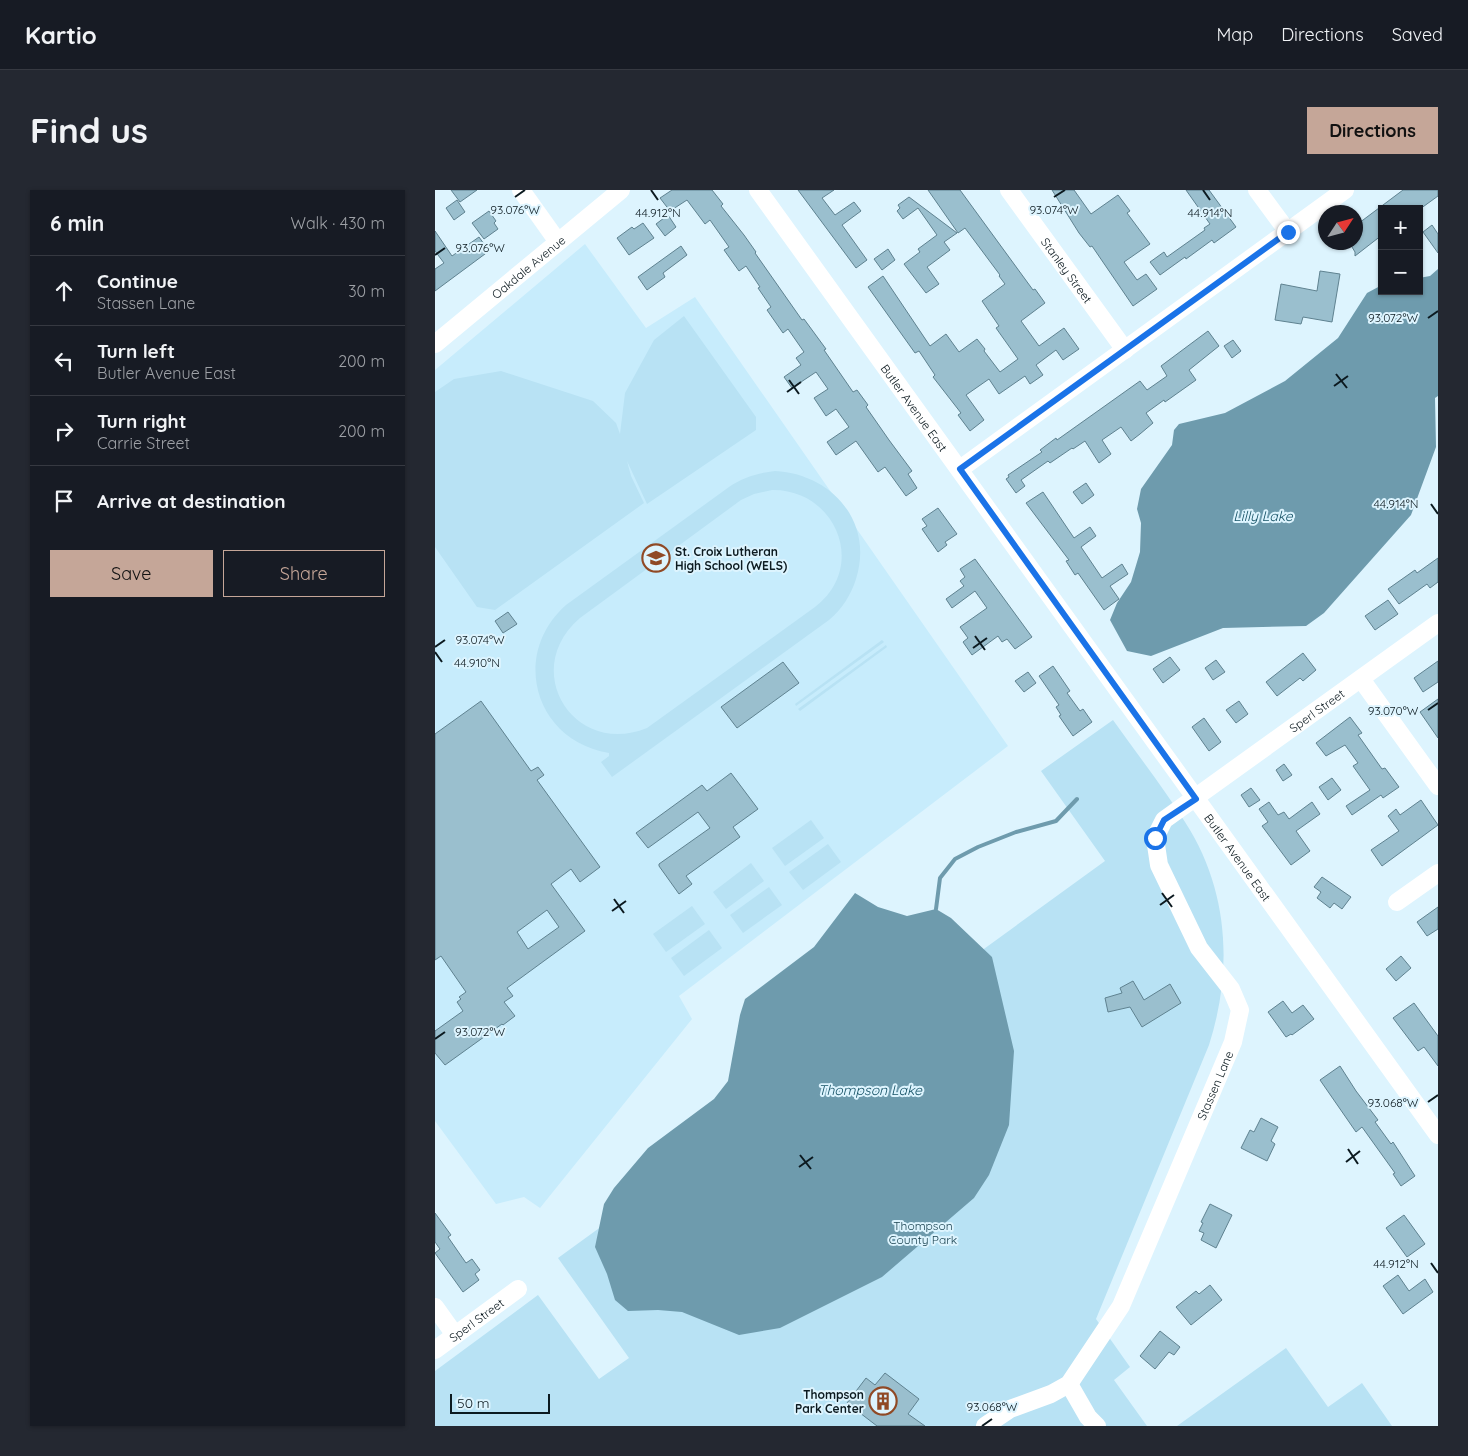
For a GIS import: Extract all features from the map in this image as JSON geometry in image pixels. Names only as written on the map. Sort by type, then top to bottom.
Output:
[{"type":"street","points":[[521,190],[558,242]]},
{"type":"street","name":"Oakdale Avenue","points":[[435,344],[621,190]]},
{"type":"street","name":"Butler Avenue East","points":[[759,190],[1438,1135]]},
{"type":"street","name":"Stanley Street","points":[[1009,190],[1125,350]]},
{"type":"street","points":[[1257,190],[1288,232]]},
{"type":"street","points":[[960,469],[1345,190]]},
{"type":"street","name":"Sperl Street","points":[[1196,799],[1438,623]]},
{"type":"street","points":[[1361,679],[1438,786]]},
{"type":"street","name":"Stassen Lane","points":[[985,1426],[1010,1409],[1051,1394],[1069,1384],[1121,1306],[1233,1042],[1240,1010],[1231,989],[1199,948],[1159,866],[1155,838],[1164,820],[1196,799]]},
{"type":"street","points":[[1397,902],[1438,873]]},
{"type":"street","name":"Sperl Street","points":[[435,1350],[518,1290]]},
{"type":"street","points":[[435,1307],[455,1335]]},
{"type":"street","points":[[1069,1384],[1088,1416],[1097,1426]]},
{"type":"shaded area","name":"St. Croix Lutheran High School (WELS)","points":[[585,244],[646,328],[695,297],[1008,746],[679,996],[692,1019],[540,1208],[524,1197],[496,1204],[435,1121],[435,370]]},
{"type":"green space","points":[[684,316],[756,417],[756,430],[647,504],[627,461],[631,476],[644,503],[495,610],[477,607],[435,547],[435,392],[454,379],[501,371],[593,401],[616,423],[620,434],[625,393],[654,340]]},
{"type":"green space","points":[[775,471],[796,474],[814,481],[830,491],[844,505],[853,521],[859,538],[860,558],[852,591],[829,620],[612,777],[601,762],[609,756],[609,753],[584,745],[563,732],[548,714],[539,693],[535,671],[539,648],[549,625],[566,605],[729,487],[745,478]],"holes":[[[772,490],[794,493],[813,502],[828,516],[837,533],[842,552],[840,572],[831,590],[815,607],[647,728],[621,734],[597,731],[578,720],[563,704],[555,684],[554,661],[562,639],[580,618],[741,500],[754,494]]]},
{"type":"green space","points":[[882,640],[884,642],[796,706],[795,704]]},
{"type":"green space","points":[[886,645],[887,647],[800,711],[798,709]]},
{"type":"green space","name":"Thompson County Park","points":[[1113,720],[1177,809],[1200,848],[1211,875],[1223,931],[1222,988],[1217,1017],[1209,1045],[1096,1319],[1130,1367],[1114,1380],[1147,1426],[435,1426],[435,1371],[538,1295],[599,1379],[629,1358],[558,1258],[1105,861],[1041,771]]},
{"type":"green space","points":[[811,820],[824,838],[785,866],[772,848]]},
{"type":"green space","points":[[828,844],[841,862],[803,890],[789,872]]},
{"type":"green space","points":[[751,863],[764,881],[726,909],[713,892]]},
{"type":"green space","points":[[769,887],[782,905],[743,933],[730,915]]},
{"type":"green space","points":[[692,906],[705,924],[666,952],[653,934]]},
{"type":"green space","points":[[709,930],[722,948],[684,976],[671,958]]},
{"type":"green space","points":[[1286,1348],[1328,1407],[1362,1383],[1392,1426],[1177,1426]]},
{"type":"water","name":"Lilly Lake","points":[[1438,269],[1438,396],[1435,398],[1436,447],[1411,515],[1324,613],[1306,626],[1223,628],[1151,656],[1127,651],[1110,620],[1117,603],[1131,582],[1140,552],[1141,523],[1137,509],[1141,489],[1172,445],[1174,430],[1179,424],[1225,413],[1285,381],[1338,338],[1367,293],[1378,287],[1378,295],[1423,295],[1423,277],[1430,276]]},
{"type":"water","name":"Thompson Lake","points":[[855,893],[878,907],[907,916],[936,909],[951,918],[992,957],[1014,1051],[1009,1125],[989,1175],[974,1198],[882,1277],[780,1328],[739,1335],[682,1312],[658,1310],[628,1311],[615,1300],[607,1274],[595,1247],[604,1204],[614,1188],[648,1148],[714,1099],[728,1081],[740,1015],[745,999],[814,947]]},
{"type":"building","points":[[451,190],[477,190],[460,202]]},
{"type":"building","points":[[672,190],[712,190],[723,204],[721,206],[744,235],[802,320],[804,319],[826,349],[824,350],[853,392],[857,390],[868,405],[866,407],[912,471],[908,474],[917,488],[906,496],[885,467],[878,472],[856,441],[836,455],[827,442],[849,427],[836,409],[826,416],[814,398],[828,389],[816,372],[792,388],[784,377],[801,365],[796,358],[804,352],[788,329],[783,333],[767,310],[771,307],[758,288],[760,287],[746,266],[739,271],[724,250],[729,247],[710,220],[705,224],[687,200],[670,211],[660,198]]},
{"type":"building","points":[[798,190],[834,190],[822,198],[835,215],[854,202],[861,211],[842,225],[867,260],[856,268]]},
{"type":"building","points":[[928,190],[960,190],[1033,290],[1035,289],[1045,303],[1021,321],[1039,346],[1064,328],[1079,349],[1063,360],[1056,350],[1036,365],[1043,375],[1030,384],[1025,376],[999,394],[989,379],[966,395],[984,420],[970,431],[958,415],[961,413],[933,377],[935,375],[919,351],[915,353],[868,287],[883,276],[930,346],[946,334],[959,352],[977,339],[1000,372],[1018,359],[996,328],[999,326],[982,301],[1005,284],[965,228],[958,233]]},
{"type":"building","points":[[1052,190],[1074,190],[1091,214],[1118,195],[1130,211],[1127,213],[1150,244],[1124,262],[1137,280],[1146,274],[1157,289],[1133,306],[1092,246],[1090,247],[1079,233]]},
{"type":"building","points":[[1186,190],[1209,190],[1236,227],[1214,243],[1212,240],[1186,259],[1185,257],[1160,275],[1150,262],[1164,252],[1167,257],[1205,230],[1204,228],[1210,224]]},
{"type":"building","points":[[1403,190],[1438,190],[1438,196],[1423,207],[1423,205],[1383,205]]},
{"type":"building","points":[[909,197],[957,233],[944,242],[950,250],[927,267],[939,284],[926,293],[904,264],[920,252],[918,249],[937,235],[918,208],[903,219],[897,211],[900,208],[898,205]]},
{"type":"building","points":[[457,200],[465,212],[454,220],[446,208]]},
{"type":"building","points":[[1378,209],[1378,238],[1363,250],[1363,220]]},
{"type":"building","points":[[489,211],[496,221],[494,223],[498,229],[484,239],[472,223]]},
{"type":"building","points":[[668,215],[676,227],[665,236],[656,224]]},
{"type":"building","points":[[643,223],[654,238],[629,255],[617,238],[632,227],[634,229]]},
{"type":"building","points":[[1432,225],[1438,234],[1438,253],[1423,232]]},
{"type":"building","points":[[435,231],[452,256],[479,237],[489,251],[435,291],[435,269],[444,263],[435,251]]},
{"type":"building","points":[[681,246],[687,255],[663,273],[665,277],[647,290],[638,277]]},
{"type":"building","points":[[888,249],[895,260],[882,270],[874,259]]},
{"type":"building","points":[[1354,250],[1363,250],[1355,256]]},
{"type":"building","points":[[1320,271],[1340,274],[1332,322],[1303,317],[1301,324],[1275,320],[1281,284],[1317,291]]},
{"type":"building","points":[[1208,331],[1219,346],[1189,370],[1196,380],[1146,413],[1153,423],[1140,434],[1131,441],[1121,427],[1102,440],[1111,454],[1099,463],[1085,441],[1050,463],[1048,461],[1021,480],[1025,486],[1016,493],[1006,479],[1009,477],[1008,475],[1042,452],[1040,450],[1056,438],[1057,440],[1140,381],[1147,390],[1167,376],[1161,366]]},
{"type":"building","points":[[1233,340],[1241,351],[1232,358],[1224,346]]},
{"type":"building","points":[[1086,483],[1094,495],[1082,504],[1073,492]]},
{"type":"building","points":[[1043,492],[1074,538],[1090,527],[1096,536],[1081,547],[1102,578],[1122,564],[1128,574],[1110,586],[1119,599],[1104,610],[1078,573],[1075,575],[1066,561],[1069,560],[1026,503]]},
{"type":"building","points":[[938,508],[957,534],[945,542],[947,545],[938,552],[922,529],[927,526],[922,519]]},
{"type":"building","points":[[1438,558],[1438,582],[1430,588],[1427,584],[1399,604],[1388,589],[1415,570],[1417,573]]},
{"type":"building","points":[[975,559],[1032,637],[1015,649],[1007,639],[1002,642],[998,636],[972,655],[963,642],[968,638],[960,627],[987,608],[975,591],[952,608],[946,599],[964,586],[960,581],[965,577],[960,569]]},
{"type":"building","points":[[1388,600],[1398,614],[1375,630],[1365,616]]},
{"type":"building","points":[[508,612],[517,624],[503,633],[495,621]]},
{"type":"building","points":[[1303,653],[1316,670],[1303,681],[1300,678],[1277,696],[1266,682]]},
{"type":"building","points":[[1170,657],[1180,670],[1163,683],[1153,669]]},
{"type":"building","points":[[1216,660],[1225,672],[1213,680],[1205,668]]},
{"type":"building","points":[[1438,661],[1438,682],[1423,692],[1414,678]]},
{"type":"building","points":[[783,662],[799,683],[737,728],[721,707]]},
{"type":"building","points":[[1053,666],[1070,691],[1067,693],[1080,711],[1083,709],[1092,722],[1073,736],[1059,716],[1061,715],[1056,707],[1059,705],[1039,676]]},
{"type":"building","points":[[1028,672],[1036,683],[1024,692],[1015,681]]},
{"type":"building","points":[[1438,699],[1438,738],[1420,712]]},
{"type":"building","points":[[481,701],[531,771],[538,767],[544,775],[537,780],[600,867],[580,882],[571,869],[551,884],[585,931],[507,988],[513,996],[504,1002],[515,1016],[445,1065],[435,1053],[435,1031],[463,1011],[457,1002],[461,999],[459,997],[466,992],[441,956],[435,960],[435,734]],"holes":[[[547,910],[559,927],[528,949],[517,932]]]},
{"type":"building","points":[[1239,701],[1248,714],[1236,723],[1226,710]]},
{"type":"building","points":[[1350,717],[1362,733],[1358,735],[1382,769],[1385,768],[1399,787],[1383,798],[1381,795],[1352,815],[1346,806],[1370,790],[1353,766],[1358,763],[1345,745],[1326,756],[1316,743]]},
{"type":"building","points":[[1204,718],[1221,742],[1209,751],[1192,727]]},
{"type":"building","points":[[1284,764],[1292,775],[1283,781],[1276,770]]},
{"type":"building","points":[[731,773],[758,809],[733,827],[740,837],[686,876],[692,884],[679,894],[659,864],[710,828],[698,812],[648,848],[636,833],[702,785],[707,791]]},
{"type":"building","points":[[1332,778],[1341,790],[1328,800],[1319,787]]},
{"type":"building","points":[[1251,788],[1260,800],[1249,807],[1241,795]]},
{"type":"building","points":[[1421,800],[1438,825],[1382,866],[1371,850],[1399,831],[1388,816],[1396,809],[1400,815]]},
{"type":"building","points":[[1269,802],[1278,815],[1284,812],[1289,819],[1312,802],[1320,814],[1296,831],[1310,851],[1291,865],[1262,826],[1268,822],[1259,809]]},
{"type":"building","points":[[1322,877],[1351,897],[1342,909],[1334,903],[1330,908],[1317,898],[1321,892],[1314,887]]},
{"type":"building","points":[[1438,907],[1438,929],[1427,936],[1417,922]]},
{"type":"building","points":[[1401,956],[1411,968],[1396,981],[1386,969]]},
{"type":"building","points":[[1133,981],[1144,1000],[1170,984],[1181,1003],[1142,1027],[1130,1007],[1108,1012],[1105,998],[1122,993],[1120,988]]},
{"type":"building","points":[[1283,1001],[1292,1013],[1303,1005],[1314,1019],[1292,1035],[1286,1037],[1268,1012]]},
{"type":"building","points":[[1414,1003],[1438,1036],[1438,1066],[1424,1047],[1418,1051],[1393,1018]]},
{"type":"building","points":[[1340,1066],[1378,1120],[1375,1122],[1391,1144],[1393,1142],[1415,1176],[1401,1186],[1393,1174],[1395,1173],[1362,1127],[1356,1132],[1320,1080]]},
{"type":"building","points":[[1261,1118],[1278,1127],[1271,1141],[1275,1144],[1267,1161],[1241,1148],[1250,1130],[1254,1132]]},
{"type":"building","points":[[1210,1204],[1232,1215],[1216,1248],[1201,1240],[1204,1233],[1199,1231],[1203,1223],[1201,1222]]},
{"type":"building","points":[[435,1213],[451,1235],[448,1237],[466,1263],[472,1259],[480,1270],[475,1274],[479,1280],[463,1292],[435,1253],[440,1249],[435,1242]]},
{"type":"building","points":[[1404,1215],[1425,1244],[1407,1257],[1386,1228]]},
{"type":"building","points":[[1398,1275],[1409,1291],[1425,1279],[1433,1292],[1403,1314],[1383,1286]]},
{"type":"building","points":[[1210,1285],[1222,1300],[1191,1325],[1176,1307],[1196,1291],[1199,1294]]},
{"type":"building","points":[[1160,1331],[1180,1347],[1174,1355],[1169,1352],[1155,1369],[1140,1356]]},
{"type":"building","name":"Thompson Park Center","points":[[885,1373],[919,1399],[908,1414],[925,1426],[877,1426],[847,1403],[866,1378],[875,1385]]},
{"type":"waterway","points":[[936,909],[940,878],[955,859],[978,847],[1016,832],[1056,821],[1077,799]]},
{"type":"place","name":"St. Croix Lutheran High School (WELS)","points":[[656,558]]},
{"type":"place","name":"Thompson Park Center","points":[[883,1401]]},
{"type":"route","points":[[1155,838],[1164,820],[1196,799],[960,469],[1288,232]]}]
